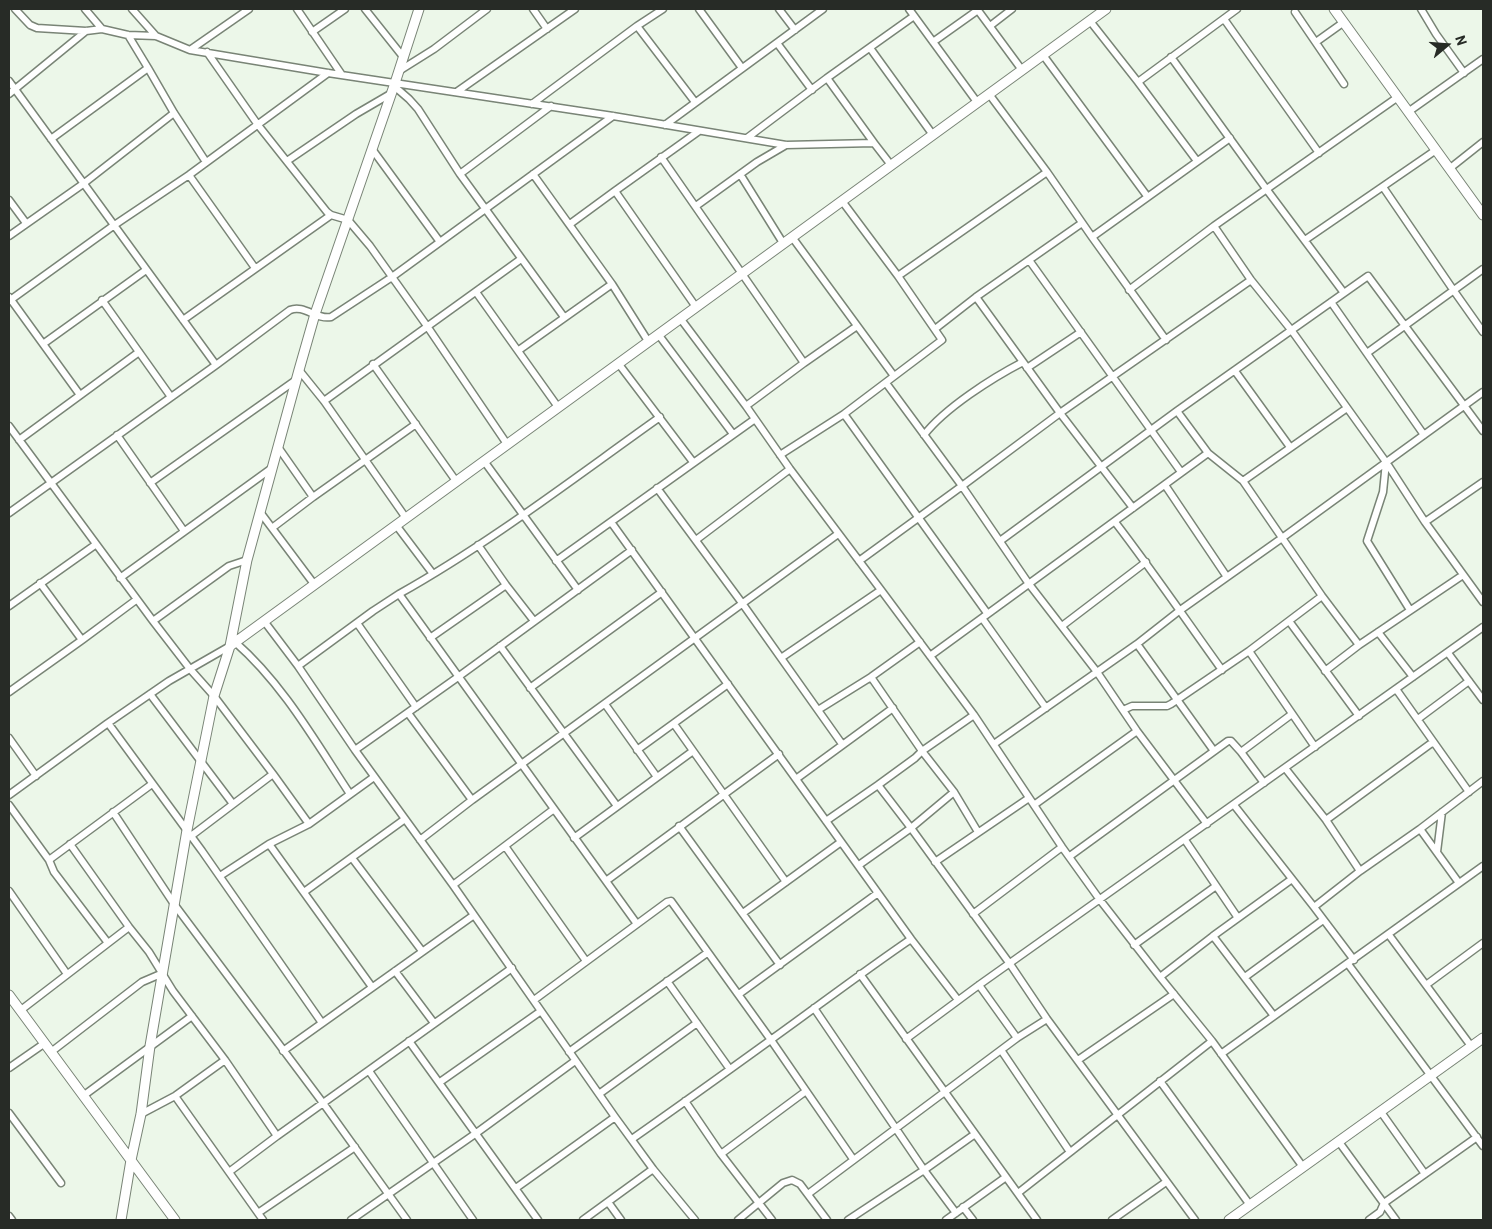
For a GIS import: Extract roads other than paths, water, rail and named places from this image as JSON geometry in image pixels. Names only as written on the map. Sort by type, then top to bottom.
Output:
[{"type":"street","points":[[15,9],[30,25],[37,28],[86,31],[102,29],[128,35],[156,36],[190,50],[342,75],[394,87],[458,92],[786,145],[874,143]]},
{"type":"street","points":[[85,9],[102,29]]},
{"type":"street","points":[[143,9],[134,11],[156,36]]},
{"type":"street","points":[[190,50],[249,9]]},
{"type":"street","points":[[297,9],[342,75]]},
{"type":"street","points":[[312,32],[345,9]]},
{"type":"street","points":[[365,9],[404,58]]},
{"type":"street","points":[[121,1220],[130,1160],[141,1114],[150,1046],[174,904],[189,833],[201,761],[214,696],[232,644],[247,560],[315,314],[404,58],[419,9]]},
{"type":"street","points":[[399,71],[434,49],[488,9]]},
{"type":"street","points":[[533,9],[547,29]]},
{"type":"street","points":[[458,92],[575,9]]},
{"type":"street","points":[[532,104],[637,26],[663,9]]},
{"type":"street","points":[[699,9],[742,68]]},
{"type":"street","points":[[778,9],[795,30]]},
{"type":"street","points":[[665,125],[823,9]]},
{"type":"street","points":[[909,9],[977,102]]},
{"type":"street","points":[[933,42],[977,9],[1022,70]]},
{"type":"street","points":[[990,26],[1012,9]]},
{"type":"street","points":[[9,795],[150,694],[232,644],[1106,9]]},
{"type":"street","points":[[1138,82],[1237,9]]},
{"type":"street","points":[[1422,9],[1436,34],[1464,73]]},
{"type":"street","points":[[1337,10],[1483,215]]},
{"type":"street","points":[[1295,12],[1344,84]]},
{"type":"street","points":[[747,138],[914,16]]},
{"type":"street","points":[[1224,19],[1318,153]]},
{"type":"street","points":[[1090,21],[1197,161]]},
{"type":"street","points":[[1316,42],[1344,22]]},
{"type":"street","points":[[637,26],[695,102]]},
{"type":"street","points":[[9,94],[86,31]]},
{"type":"street","points":[[128,35],[174,114],[206,162]]},
{"type":"street","points":[[777,43],[812,90]]},
{"type":"street","points":[[870,48],[933,135]]},
{"type":"street","points":[[207,52],[258,125],[331,215],[348,220],[365,240],[427,326],[507,444]]},
{"type":"street","points":[[1043,55],[1147,196]]},
{"type":"street","points":[[1171,57],[1344,293]]},
{"type":"street","points":[[1408,112],[1483,59]]},
{"type":"street","points":[[51,139],[148,68]]},
{"type":"street","points":[[80,395],[10,299],[189,175],[328,73]]},
{"type":"street","points":[[828,78],[891,165]]},
{"type":"street","points":[[9,81],[216,365]]},
{"type":"street","points":[[287,161],[394,87]]},
{"type":"street","points":[[394,87],[412,101],[418,109],[460,174],[564,317]]},
{"type":"street","points":[[989,94],[1047,172],[1166,340]]},
{"type":"street","points":[[1129,290],[1214,226],[1398,97]]},
{"type":"street","points":[[460,174],[551,106]]},
{"type":"street","points":[[9,236],[83,184],[174,114]]},
{"type":"street","points":[[9,513],[290,310],[299,308],[324,318],[331,317],[392,277],[613,116]]},
{"type":"street","points":[[570,224],[699,131]]},
{"type":"street","points":[[1092,237],[1230,138]]},
{"type":"street","points":[[1450,169],[1483,142]]},
{"type":"street","points":[[696,206],[757,162],[786,145]]},
{"type":"street","points":[[372,149],[440,242]]},
{"type":"street","points":[[1305,240],[1436,150]]},
{"type":"street","points":[[662,157],[804,362]]},
{"type":"street","points":[[898,276],[1047,172]]},
{"type":"street","points":[[533,174],[612,284],[648,341]]},
{"type":"street","points":[[740,174],[783,243]]},
{"type":"street","points":[[189,175],[256,268]]},
{"type":"street","points":[[1383,187],[1483,332]]},
{"type":"street","points":[[615,190],[696,307]]},
{"type":"street","points":[[9,200],[26,223]]},
{"type":"street","points":[[780,455],[844,414],[941,341],[941,338],[898,276],[842,201]]},
{"type":"street","points":[[183,320],[331,215]]},
{"type":"street","points":[[935,329],[976,297],[1082,223]]},
{"type":"street","points":[[1214,226],[1251,280],[1292,331],[1386,462],[1425,522],[1483,602]]},
{"type":"street","points":[[792,237],[894,376]]},
{"type":"street","points":[[324,401],[521,259]]},
{"type":"street","points":[[1029,260],[1181,472]]},
{"type":"street","points":[[1368,353],[1483,269]]},
{"type":"street","points":[[43,344],[146,270]]},
{"type":"street","points":[[1000,541],[1100,467],[1368,276],[1483,431]]},
{"type":"street","points":[[859,561],[1060,413],[1251,280]]},
{"type":"street","points":[[519,350],[612,284]]},
{"type":"street","points":[[476,292],[558,407]]},
{"type":"street","points":[[976,297],[1100,467],[1133,508]]},
{"type":"street","points":[[102,300],[171,397]]},
{"type":"street","points":[[1331,302],[1424,435]]},
{"type":"street","points":[[680,318],[838,534],[974,715],[1062,847],[1100,900],[1212,1041],[1303,1167]]},
{"type":"street","points":[[746,406],[804,362],[857,326]]},
{"type":"street","points":[[924,436],[943,415],[1002,374],[1025,365],[1081,332]]},
{"type":"street","points":[[658,334],[734,434]]},
{"type":"street","points":[[14,437],[80,395],[139,352]]},
{"type":"street","points":[[373,364],[456,481]]},
{"type":"street","points":[[618,364],[694,462]]},
{"type":"street","points":[[299,370],[324,401],[406,518]]},
{"type":"street","points":[[1235,371],[1290,447]]},
{"type":"street","points":[[150,483],[296,380]]},
{"type":"street","points":[[886,383],[962,486],[1029,584],[1097,672],[1137,731],[1207,824]]},
{"type":"street","points":[[994,744],[1137,644],[1179,611],[1483,392]]},
{"type":"street","points":[[1243,481],[1347,408]]},
{"type":"street","points":[[1178,411],[1208,453],[1243,481],[1322,596],[1359,645]]},
{"type":"street","points":[[844,414],[918,518],[1046,708]]},
{"type":"street","points":[[298,666],[399,594],[523,515],[660,417]]},
{"type":"street","points":[[556,561],[754,419]]},
{"type":"street","points":[[272,528],[416,424]]},
{"type":"street","points":[[9,426],[14,437],[51,483],[136,600],[190,669],[214,696],[309,824]]},
{"type":"street","points":[[117,435],[184,531]]},
{"type":"street","points":[[278,448],[313,497]]},
{"type":"street","points":[[930,656],[1208,453]]},
{"type":"street","points":[[484,461],[578,590]]},
{"type":"street","points":[[1386,462],[1383,492],[1367,541],[1410,610]]},
{"type":"street","points":[[120,578],[272,468]]},
{"type":"street","points":[[696,540],[790,469]]},
{"type":"street","points":[[1425,522],[1483,482]]},
{"type":"street","points":[[1165,485],[1227,577]]},
{"type":"street","points":[[657,488],[742,603],[842,744]]},
{"type":"street","points":[[260,512],[314,584]]},
{"type":"street","points":[[611,522],[911,939],[958,1000]]},
{"type":"street","points":[[1115,522],[1146,562],[1222,670]]},
{"type":"street","points":[[396,525],[433,574]]},
{"type":"street","points":[[420,840],[472,800],[838,534]]},
{"type":"street","points":[[9,606],[95,545]]},
{"type":"street","points":[[478,545],[534,621]]},
{"type":"street","points":[[355,750],[632,550]]},
{"type":"street","points":[[153,622],[229,566],[247,560]]},
{"type":"street","points":[[1062,626],[1146,562]]},
{"type":"street","points":[[1326,671],[1359,645],[1463,575]]},
{"type":"street","points":[[40,583],[82,640]]},
{"type":"street","points":[[430,638],[506,585]]},
{"type":"street","points":[[1476,592],[1483,587]]},
{"type":"street","points":[[781,658],[881,590]]},
{"type":"street","points":[[530,688],[662,592]]},
{"type":"street","points":[[399,594],[637,924]]},
{"type":"street","points":[[1122,710],[1132,706],[1167,706],[1249,651],[1322,596]]},
{"type":"street","points":[[9,692],[136,600]]},
{"type":"street","points":[[264,621],[512,968],[615,1117],[653,1169],[695,1220]]},
{"type":"street","points":[[1289,622],[1359,716]]},
{"type":"street","points":[[356,623],[416,707]]},
{"type":"street","points":[[906,1038],[1483,627]]},
{"type":"street","points":[[1378,632],[1413,677]]},
{"type":"street","points":[[818,710],[871,677],[920,642]]},
{"type":"street","points":[[232,644],[258,663],[292,705],[350,794]]},
{"type":"street","points":[[1137,644],[1214,750]]},
{"type":"street","points":[[500,646],[617,806]]},
{"type":"street","points":[[1249,651],[1315,747]]},
{"type":"street","points":[[1448,653],[1483,700]]},
{"type":"street","points":[[871,677],[922,751],[954,792],[978,832]]},
{"type":"street","points":[[1418,719],[1470,681]]},
{"type":"street","points":[[638,750],[728,684]]},
{"type":"street","points":[[1396,688],[1469,792]]},
{"type":"street","points":[[150,694],[233,804]]},
{"type":"street","points":[[604,704],[657,777]]},
{"type":"street","points":[[796,779],[893,708]]},
{"type":"street","points":[[408,713],[472,800]]},
{"type":"street","points":[[1241,752],[1292,714]]},
{"type":"street","points":[[826,821],[974,715]]},
{"type":"street","points":[[108,723],[220,876],[322,1023]]},
{"type":"street","points":[[674,724],[786,882]]},
{"type":"street","points":[[1034,805],[1137,731]]},
{"type":"street","points":[[9,738],[36,776]]},
{"type":"street","points":[[1070,856],[1228,741],[1231,741],[1241,752],[1264,783]]},
{"type":"street","points":[[1326,820],[1433,742]]},
{"type":"street","points":[[574,838],[693,751]]},
{"type":"street","points":[[606,881],[778,754]]},
{"type":"street","points":[[1285,768],[1326,820],[1360,871]]},
{"type":"street","points":[[189,833],[233,804],[273,774]]},
{"type":"street","points":[[220,876],[268,844],[309,824],[374,777]]},
{"type":"street","points":[[1314,907],[1483,781]]},
{"type":"street","points":[[48,860],[152,784]]},
{"type":"street","points":[[878,785],[1010,964],[1047,1019],[1194,1220]]},
{"type":"street","points":[[858,865],[911,828],[954,792]]},
{"type":"street","points":[[935,862],[1029,798]]},
{"type":"street","points":[[9,805],[48,860],[54,872],[108,943]]},
{"type":"street","points":[[1234,805],[1324,920],[1431,1076],[1483,1146]]},
{"type":"street","points":[[453,886],[554,809]]},
{"type":"street","points":[[113,812],[174,904],[323,1103],[406,1220]]},
{"type":"street","points":[[1437,852],[1442,812]]},
{"type":"street","points":[[304,892],[405,819]]},
{"type":"street","points":[[679,826],[780,965]]},
{"type":"street","points":[[1420,829],[1459,883]]},
{"type":"street","points":[[1184,840],[1238,918]]},
{"type":"street","points":[[743,913],[841,842]]},
{"type":"street","points":[[70,844],[225,1060],[277,1136]]},
{"type":"street","points":[[268,844],[372,987]]},
{"type":"street","points":[[505,846],[586,961]]},
{"type":"street","points":[[973,914],[1062,847]]},
{"type":"street","points":[[352,858],[422,951]]},
{"type":"street","points":[[1221,1054],[1483,866]]},
{"type":"street","points":[[1160,977],[1292,879]]},
{"type":"street","points":[[1134,945],[1216,886]]},
{"type":"street","points":[[9,891],[66,974]]},
{"type":"street","points":[[739,994],[878,893]]},
{"type":"street","points":[[534,1000],[667,902],[671,901],[707,953],[739,994],[853,1159]]},
{"type":"street","points":[[283,1050],[474,915]]},
{"type":"street","points":[[1245,977],[1324,920]]},
{"type":"street","points":[[21,1010],[129,927]]},
{"type":"street","points":[[1388,935],[1471,1046]]},
{"type":"street","points":[[1213,936],[1274,1016]]},
{"type":"street","points":[[632,1140],[911,939]]},
{"type":"street","points":[[1426,985],[1483,943]]},
{"type":"street","points":[[569,1052],[707,953]]},
{"type":"street","points":[[229,1172],[512,968]]},
{"type":"street","points":[[395,971],[434,1024]]},
{"type":"street","points":[[52,1052],[142,982],[163,973]]},
{"type":"street","points":[[860,974],[1038,1220]]},
{"type":"street","points":[[667,981],[730,1068]]},
{"type":"street","points":[[979,985],[1017,1038]]},
{"type":"street","points":[[1078,1060],[1174,994]]},
{"type":"street","points":[[9,995],[175,1220]]},
{"type":"street","points":[[814,1008],[924,1170],[956,1213]]},
{"type":"street","points":[[440,1082],[541,1011]]},
{"type":"street","points":[[83,1096],[192,1016]]},
{"type":"street","points":[[808,1194],[1017,1038],[1047,1019]]},
{"type":"street","points":[[599,1094],[697,1024]]},
{"type":"street","points":[[1229,1220],[1483,1038]]},
{"type":"street","points":[[1018,1193],[1212,1041]]},
{"type":"street","points":[[409,1042],[440,1082],[538,1220]]},
{"type":"street","points":[[9,1068],[45,1043]]},
{"type":"street","points":[[1001,1050],[1070,1152]]},
{"type":"street","points":[[141,1114],[175,1096],[225,1060]]},
{"type":"street","points":[[351,1220],[476,1134],[575,1060]]},
{"type":"street","points":[[369,1071],[473,1220]]},
{"type":"street","points":[[1160,1081],[1250,1205]]},
{"type":"street","points":[[721,1154],[806,1091]]},
{"type":"street","points":[[175,1096],[263,1220]]},
{"type":"street","points":[[685,1101],[721,1154],[772,1220]]},
{"type":"street","points":[[1381,1112],[1425,1174]]},
{"type":"street","points":[[9,1113],[61,1183]]},
{"type":"street","points":[[516,1188],[615,1117]]},
{"type":"street","points":[[848,1220],[975,1134]]},
{"type":"street","points":[[1369,1220],[1380,1212],[1384,1203],[1476,1137]]},
{"type":"street","points":[[1339,1142],[1396,1220]]},
{"type":"street","points":[[258,1213],[355,1147]]},
{"type":"street","points":[[584,1220],[653,1169]]},
{"type":"street","points":[[946,1220],[1006,1177]]},
{"type":"street","points":[[738,1220],[789,1180],[796,1181],[827,1220]]},
{"type":"street","points":[[1112,1220],[1166,1182]]},
{"type":"street","points":[[608,1202],[621,1220]]},
{"type":"street","points":[[963,1207],[973,1220]]},
{"type":"street","points":[[9,1216],[12,1220]]}]
